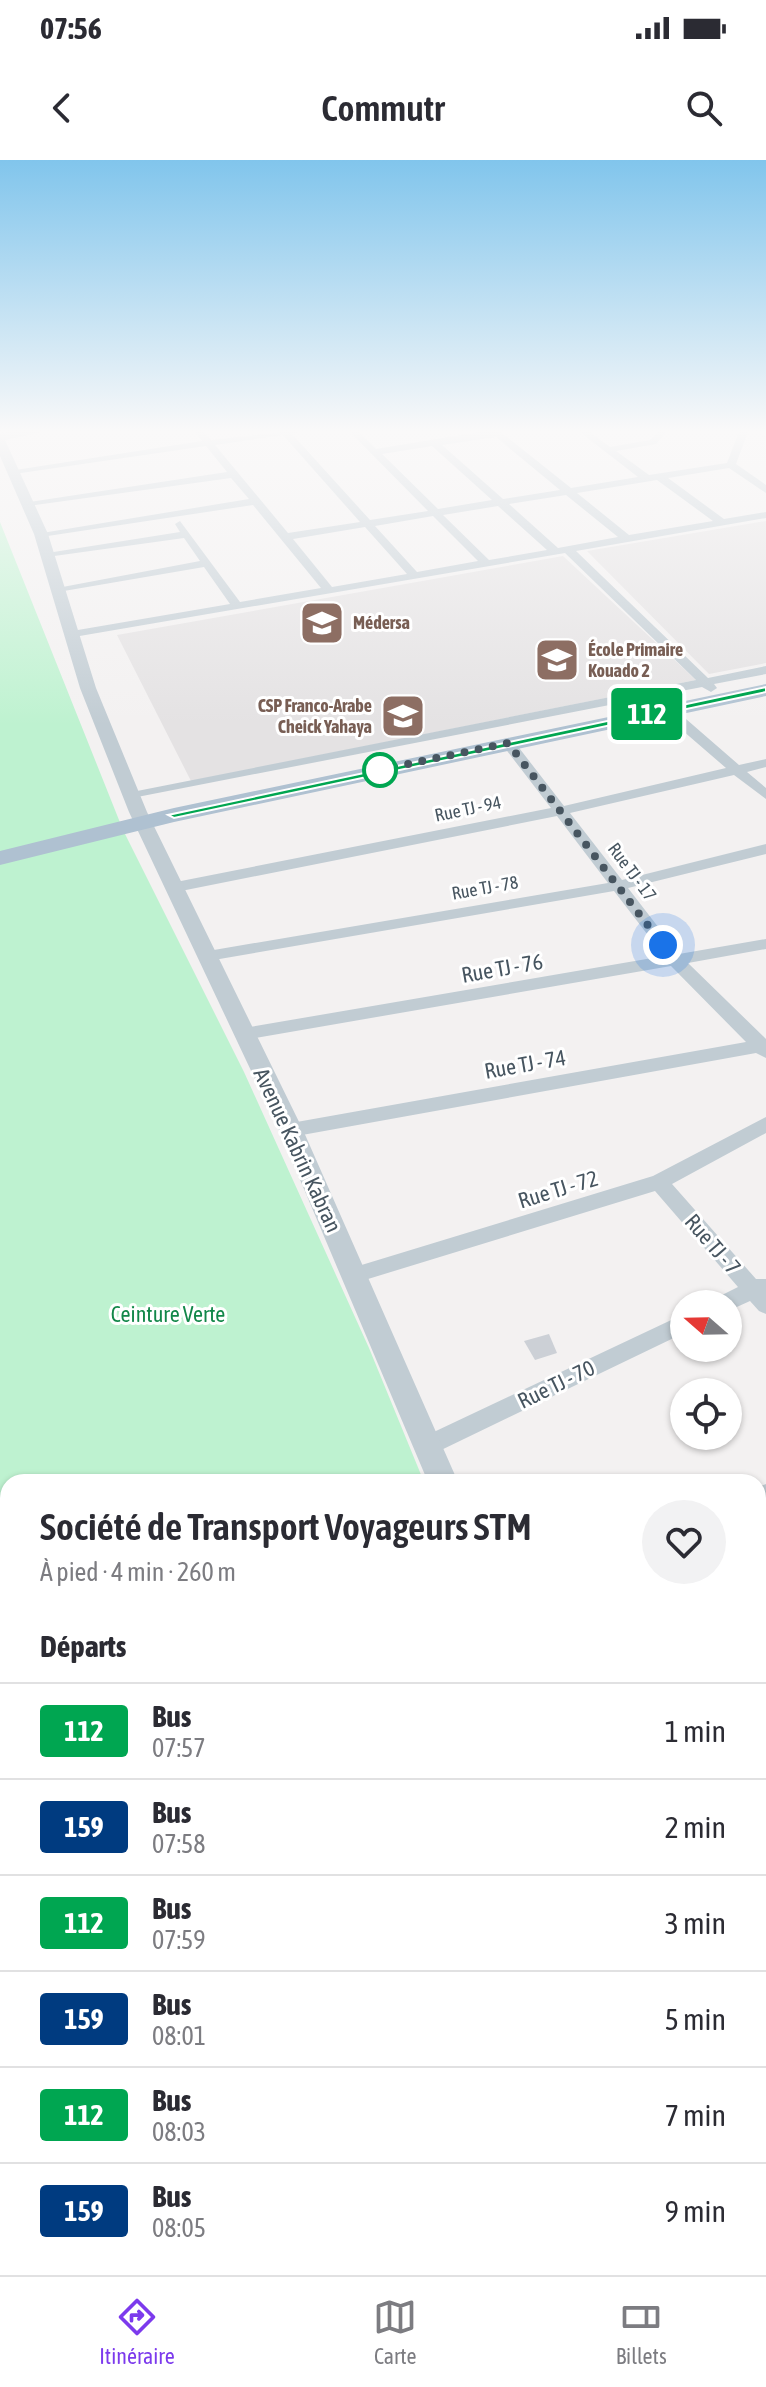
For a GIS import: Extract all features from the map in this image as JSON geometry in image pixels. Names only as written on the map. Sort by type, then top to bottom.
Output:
[{"type":"main road","points":[[0,858],[112,823],[138,810],[173,809],[508,743],[663,706],[709,686],[766,680]]},
{"type":"main road","points":[[173,809],[211,788],[766,690]]},
{"type":"main road","points":[[0,846],[112,823]]},
{"type":"street","name":"Avenue Kabrin Kabran","points":[[38,528],[88,688],[138,810],[291,1130],[439,1474]]},
{"type":"street","points":[[41,534],[83,528]]},
{"type":"street","points":[[183,528],[237,606]]},
{"type":"street","points":[[279,528],[329,591]]},
{"type":"street","points":[[286,537],[346,528]]},
{"type":"street","points":[[373,528],[415,576]]},
{"type":"street","points":[[449,528],[486,563]]},
{"type":"street","points":[[533,528],[561,550],[709,686]]},
{"type":"street","points":[[613,528],[627,539]]},
{"type":"street","points":[[72,635],[694,528]]},
{"type":"street","points":[[47,554],[187,534]]},
{"type":"street","points":[[58,589],[207,563]]},
{"type":"street","points":[[138,810],[211,788],[709,686],[766,670]]},
{"type":"street","points":[[663,706],[766,795]]},
{"type":"street","name":"Rue TJ - 17","points":[[508,743],[676,961],[765,1047]]},
{"type":"street","name":"Rue TJ - 94","points":[[176,887],[559,811],[766,763]]},
{"type":"street","name":"Rue TJ - 78","points":[[208,956],[618,886],[766,849]]},
{"type":"street","name":"Rue TJ - 76","points":[[244,1034],[766,944]]},
{"type":"street","name":"Rue TJ - 74","points":[[291,1130],[765,1047]]},
{"type":"street","name":"Rue TJ - 72","points":[[355,1275],[659,1182],[766,1124]]},
{"type":"street","name":"Rue TJ - 7","points":[[659,1182],[762,1293]]},
{"type":"street","points":[[742,1299],[762,1293]]},
{"type":"street","name":"Rue TJ - 70","points":[[427,1446],[670,1330]]},
{"type":"shaded area","points":[[726,528],[766,528],[766,663],[709,674],[587,551]]},
{"type":"shaded area","points":[[563,556],[696,680],[191,781],[117,635]]},
{"type":"green space","name":"Ceinture Verte","points":[[2,528],[123,830],[244,1072],[369,1348],[421,1474],[0,1474]]},
{"type":"building","points":[[549,1334],[557,1353],[535,1360],[524,1341]]},
{"type":"bus line","name":"112","points":[[174,815],[766,690]]},
{"type":"place","name":"Médersa","points":[[322,623]]},
{"type":"place","name":"École Primaire Kouado 2","points":[[557,660]]},
{"type":"place","name":"CSP Franco-Arabe Cheick Yahaya","points":[[403,716]]},
{"type":"route","points":[[380,770],[508,743],[663,945]]}]
